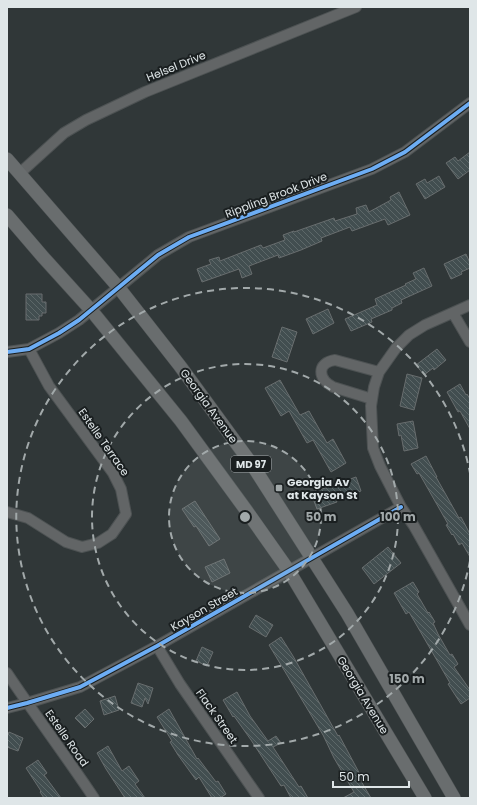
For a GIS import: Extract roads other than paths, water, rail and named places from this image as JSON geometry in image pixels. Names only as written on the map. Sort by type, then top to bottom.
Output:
[{"type":"main road","name":"Georgia Avenue","points":[[7,159],[119,288],[180,366],[253,466],[347,613],[454,798]]},
{"type":"main road","name":"Georgia Avenue","points":[[7,215],[91,310],[181,421],[289,571],[425,798]]},
{"type":"street","name":"Helsel Drive","points":[[20,174],[64,133],[86,120],[144,92],[356,7]]},
{"type":"street","name":"Rippling Brook Drive","points":[[29,349],[59,333],[79,320],[158,256],[189,237],[372,169],[405,152],[470,103]]},
{"type":"street","points":[[470,305],[425,325],[409,335],[396,348],[379,372],[374,388],[371,406],[373,448],[380,466],[401,507],[414,526],[470,625]]},
{"type":"street","points":[[453,313],[470,342]]},
{"type":"street","points":[[7,352],[29,349]]},
{"type":"street","name":"Estelle Terrace","points":[[7,512],[28,518],[66,542],[82,547],[98,543],[112,534],[126,514],[121,489],[113,473],[49,386],[29,349]]},
{"type":"street","points":[[372,398],[333,388],[324,380],[321,371],[322,365],[328,361],[335,360],[379,372]]},
{"type":"street","name":"Kayson Street","points":[[7,708],[28,704],[80,686],[157,646],[401,507]]},
{"type":"street","name":"Flack Street","points":[[157,646],[180,684],[259,798]]},
{"type":"street","name":"Estelle Road","points":[[7,673],[65,754],[94,798]]},
{"type":"place","name":"Georgia Av at Kayson St","points":[[279,488]]}]
